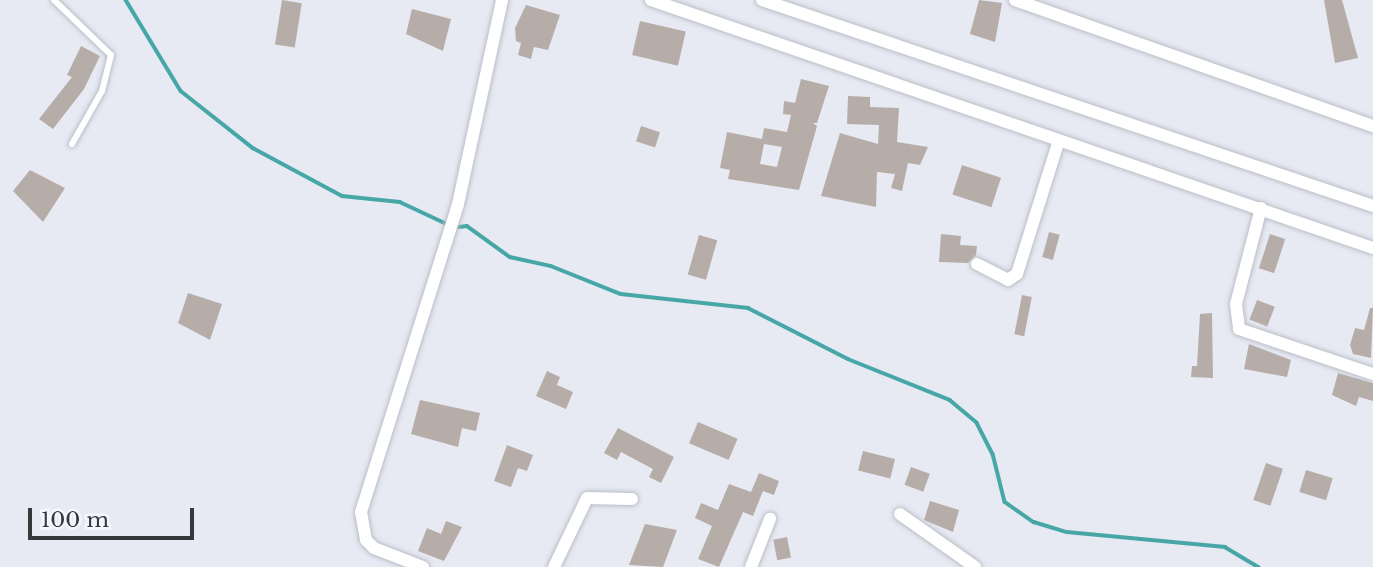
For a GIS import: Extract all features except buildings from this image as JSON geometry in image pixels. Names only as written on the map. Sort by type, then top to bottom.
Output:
[{"type":"street","points":[[423,567],[366,540],[362,505],[458,204],[502,0]]},
{"type":"street","points":[[650,0],[1373,248]]},
{"type":"street","points":[[762,0],[1373,206]]},
{"type":"street","points":[[1015,0],[1373,126]]},
{"type":"street","points":[[977,264],[1008,279],[1017,274],[1059,140]]},
{"type":"street","points":[[1261,208],[1236,304],[1239,329],[1373,374]]},
{"type":"street","points":[[554,567],[587,498],[632,499]]},
{"type":"street","points":[[900,514],[975,567]]},
{"type":"street","points":[[751,567],[770,519]]},
{"type":"lane","points":[[54,0],[111,55],[103,91],[72,144]]},
{"type":"waterway","points":[[126,0],[181,91],[253,148],[342,196],[400,202],[447,224]]},
{"type":"waterway","points":[[459,227],[467,226],[510,257],[551,266],[621,294],[748,308],[848,359],[950,400],[977,423],[993,454],[1005,502],[1034,522],[1067,532],[1225,547],[1258,567]]}]
